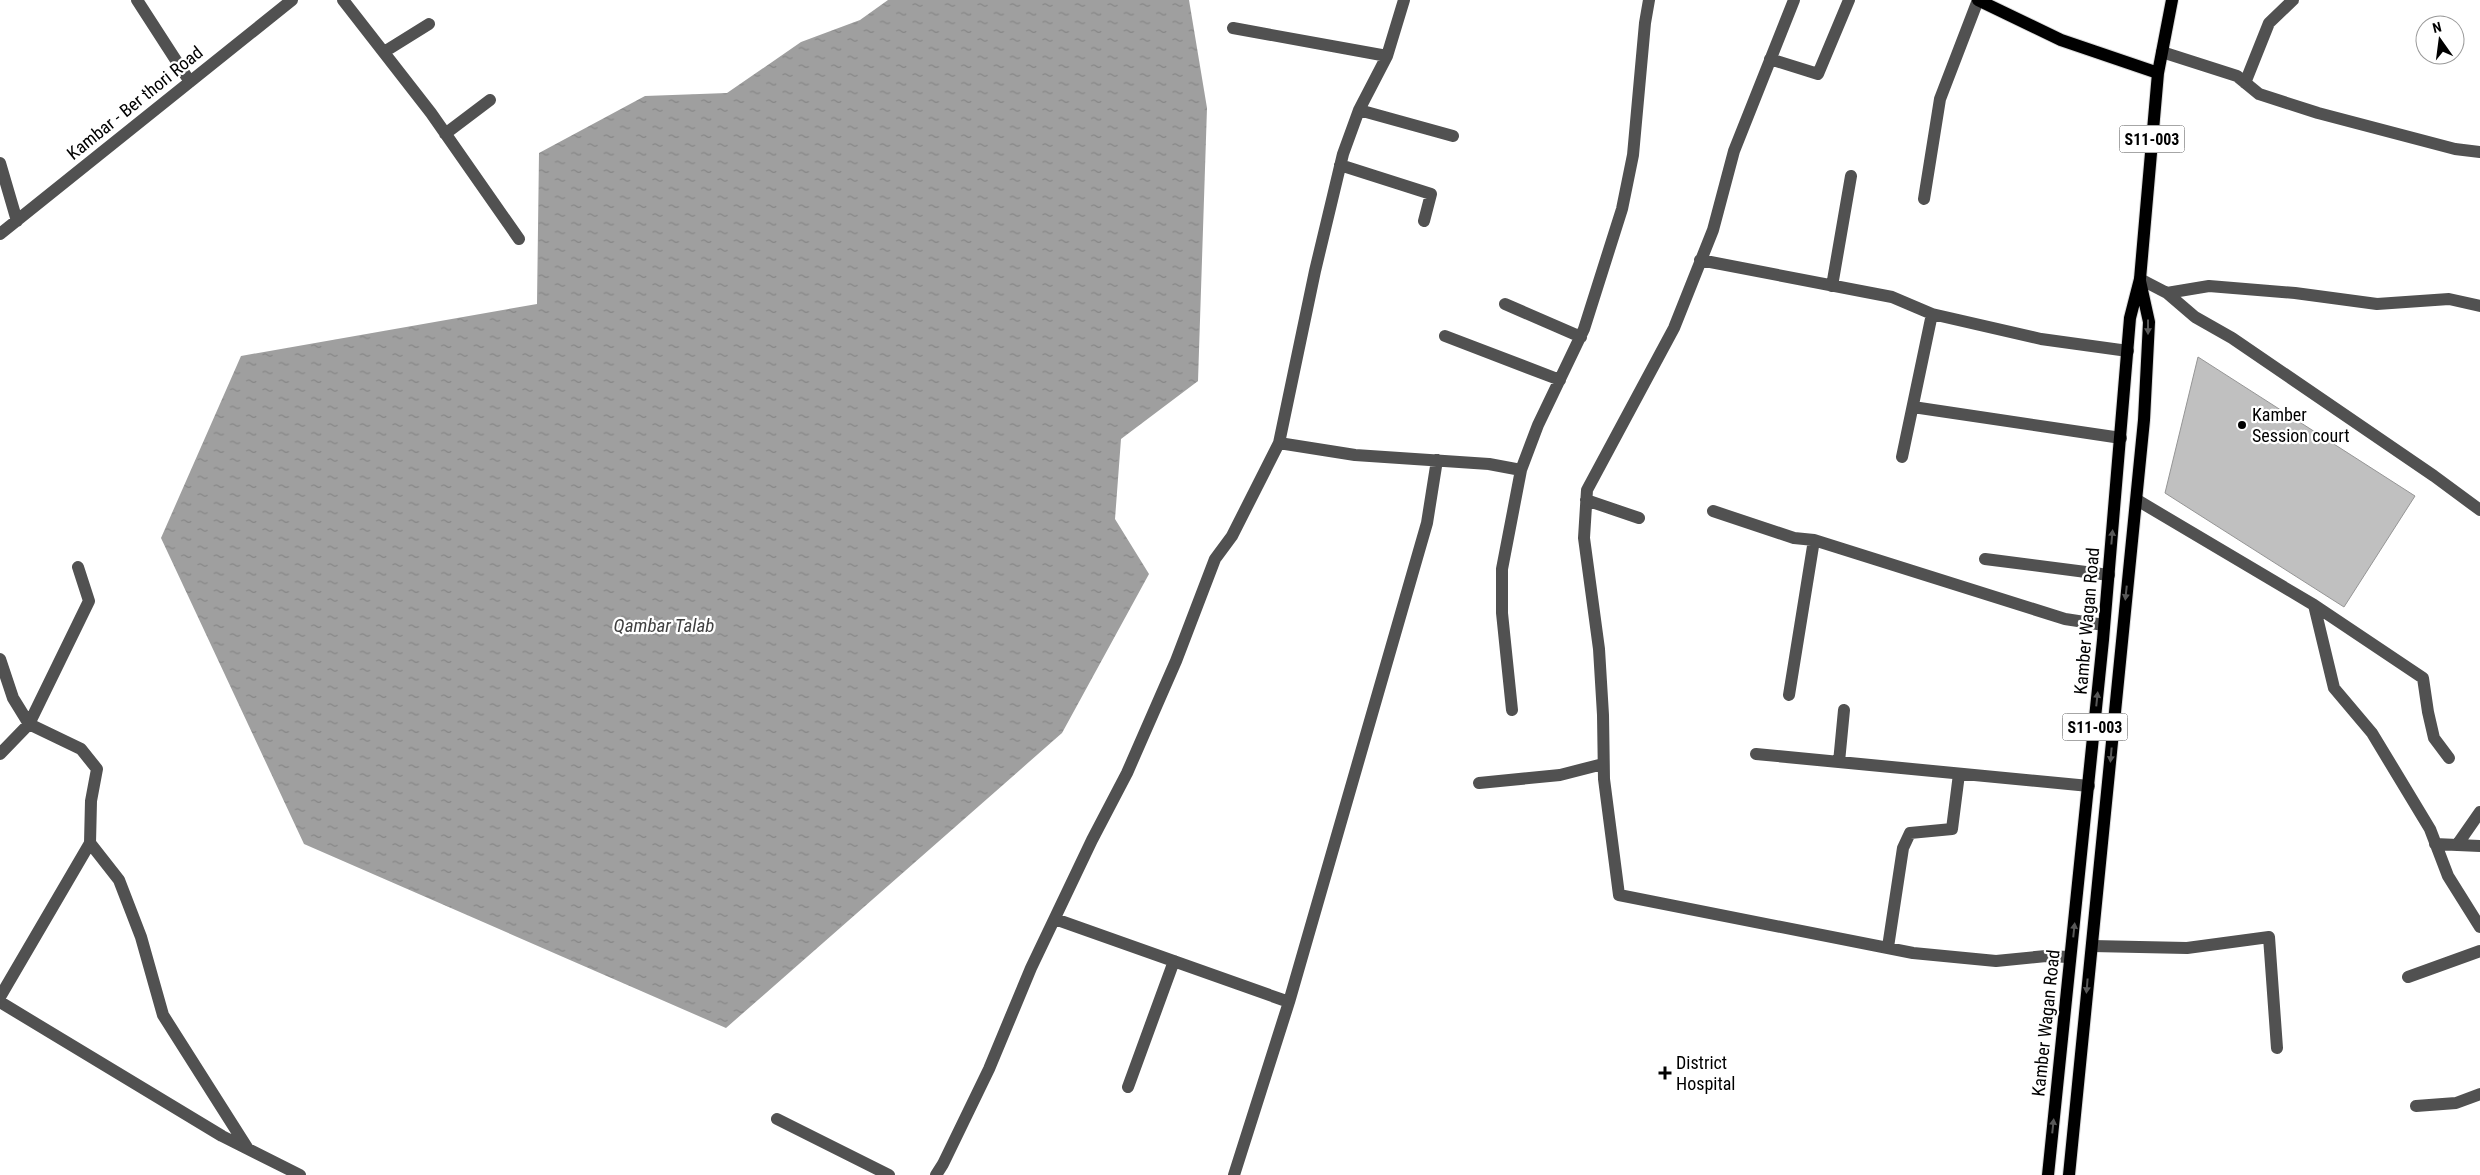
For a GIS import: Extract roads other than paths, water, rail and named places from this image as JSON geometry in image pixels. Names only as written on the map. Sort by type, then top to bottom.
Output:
[{"type":"main road","points":[[1978,0],[2061,40],[2158,73]]},
{"type":"main road","name":"Kamber Wagan Road","points":[[2048,1175],[2069,957],[2089,786],[2121,438],[2130,318],[2140,279],[2158,73],[2172,0]]},
{"type":"main road","name":"Kamber Wagan Road","points":[[2069,1175],[2144,420],[2149,322],[2140,279]]},
{"type":"street","points":[[137,0],[190,82]]},
{"type":"street","points":[[343,0],[445,134],[519,239]]},
{"type":"street","points":[[936,1175],[989,1069],[1031,968],[1150,721],[1176,661],[1215,559],[1232,536],[1278,443],[1314,271],[1340,165],[1359,110],[1387,56],[1404,0]]},
{"type":"street","points":[[1512,710],[1502,613],[1502,569],[1521,470],[1538,425],[1581,336],[1622,209],[1633,155],[1645,23],[1649,0]]},
{"type":"street","points":[[1794,0],[1734,151],[1713,230],[1674,328],[1587,490],[1584,538],[1599,649],[1603,764],[1620,895],[1913,953],[1996,961],[2046,956],[2069,957]]},
{"type":"street","points":[[1770,59],[1818,74],[1849,0]]},
{"type":"street","points":[[1924,199],[1940,99],[1978,0]]},
{"type":"street","points":[[2245,82],[2269,23],[2293,0]]},
{"type":"street","name":"Kambar - Ber thori Road","points":[[0,234],[190,82],[286,2]]},
{"type":"street","points":[[384,52],[429,24]]},
{"type":"street","points":[[1233,28],[1387,56]]},
{"type":"street","points":[[2162,52],[2237,76],[2259,94],[2318,113],[2455,149],[2480,152]]},
{"type":"street","points":[[445,134],[490,100]]},
{"type":"street","points":[[1359,110],[1453,136]]},
{"type":"street","points":[[0,163],[17,221]]},
{"type":"street","points":[[1340,165],[1431,194],[1424,221]]},
{"type":"street","points":[[1832,286],[1851,176]]},
{"type":"street","points":[[1700,260],[1892,297],[1932,314],[2041,339],[2128,351]]},
{"type":"street","points":[[2140,279],[2167,294],[2194,317],[2232,338],[2434,476],[2480,510]]},
{"type":"street","points":[[2167,294],[2209,286],[2295,293],[2377,304],[2449,299],[2480,306]]},
{"type":"street","points":[[1505,304],[1581,336]]},
{"type":"street","points":[[1902,457],[1932,314]]},
{"type":"street","points":[[1446,336],[1560,380]]},
{"type":"street","points":[[1912,406],[2121,438]]},
{"type":"street","points":[[1278,443],[1355,455],[1489,464],[1521,470]]},
{"type":"street","points":[[1234,1175],[1289,1002],[1426,523],[1437,460]]},
{"type":"street","points":[[1586,500],[1639,518]]},
{"type":"street","points":[[2136,500],[2314,605],[2423,678],[2434,738],[2449,758]]},
{"type":"street","points":[[1713,511],[1794,538],[1814,540],[2065,619],[2104,624]]},
{"type":"street","points":[[1789,695],[1814,540]]},
{"type":"street","points":[[1985,559],[2108,575]]},
{"type":"street","points":[[0,754],[29,724],[89,601],[78,568]]},
{"type":"street","points":[[2314,605],[2334,688],[2372,733],[2430,829],[2448,876],[2480,927]]},
{"type":"street","points":[[0,660],[12,698],[29,724],[81,749],[97,769],[91,801],[90,843],[0,996]]},
{"type":"street","points":[[1839,762],[1844,710]]},
{"type":"street","points":[[1756,754],[2089,786]]},
{"type":"street","points":[[1479,783],[1560,776],[1603,764]]},
{"type":"street","points":[[1888,947],[1902,848],[1910,833],[1952,829],[1959,774]]},
{"type":"street","points":[[2457,845],[2480,812]]},
{"type":"street","points":[[90,843],[119,880],[141,937],[163,1014],[248,1149]]},
{"type":"street","points":[[2435,844],[2480,846]]},
{"type":"street","points":[[1055,920],[1289,1002]]},
{"type":"street","points":[[2092,946],[2187,948],[2269,937],[2277,1048]]},
{"type":"street","points":[[2408,977],[2480,951]]},
{"type":"street","points":[[1128,1087],[1174,961]]},
{"type":"street","points":[[0,1002],[222,1136],[300,1175]]},
{"type":"street","points":[[2416,1106],[2456,1103],[2480,1094]]},
{"type":"street","points":[[777,1119],[889,1175]]},
{"type":"water","name":"Qambar Talab","points":[[888,0],[1189,0],[1207,108],[1198,381],[1121,439],[1115,519],[1149,574],[1062,733],[726,1028],[304,844],[161,538],[241,356],[537,304],[539,153],[645,96],[727,93],[801,42],[860,20]]},
{"type":"place","name":"Kamber Session court","points":[[2242,425]]},
{"type":"place","name":"District Hospital","points":[[1665,1073]]}]
